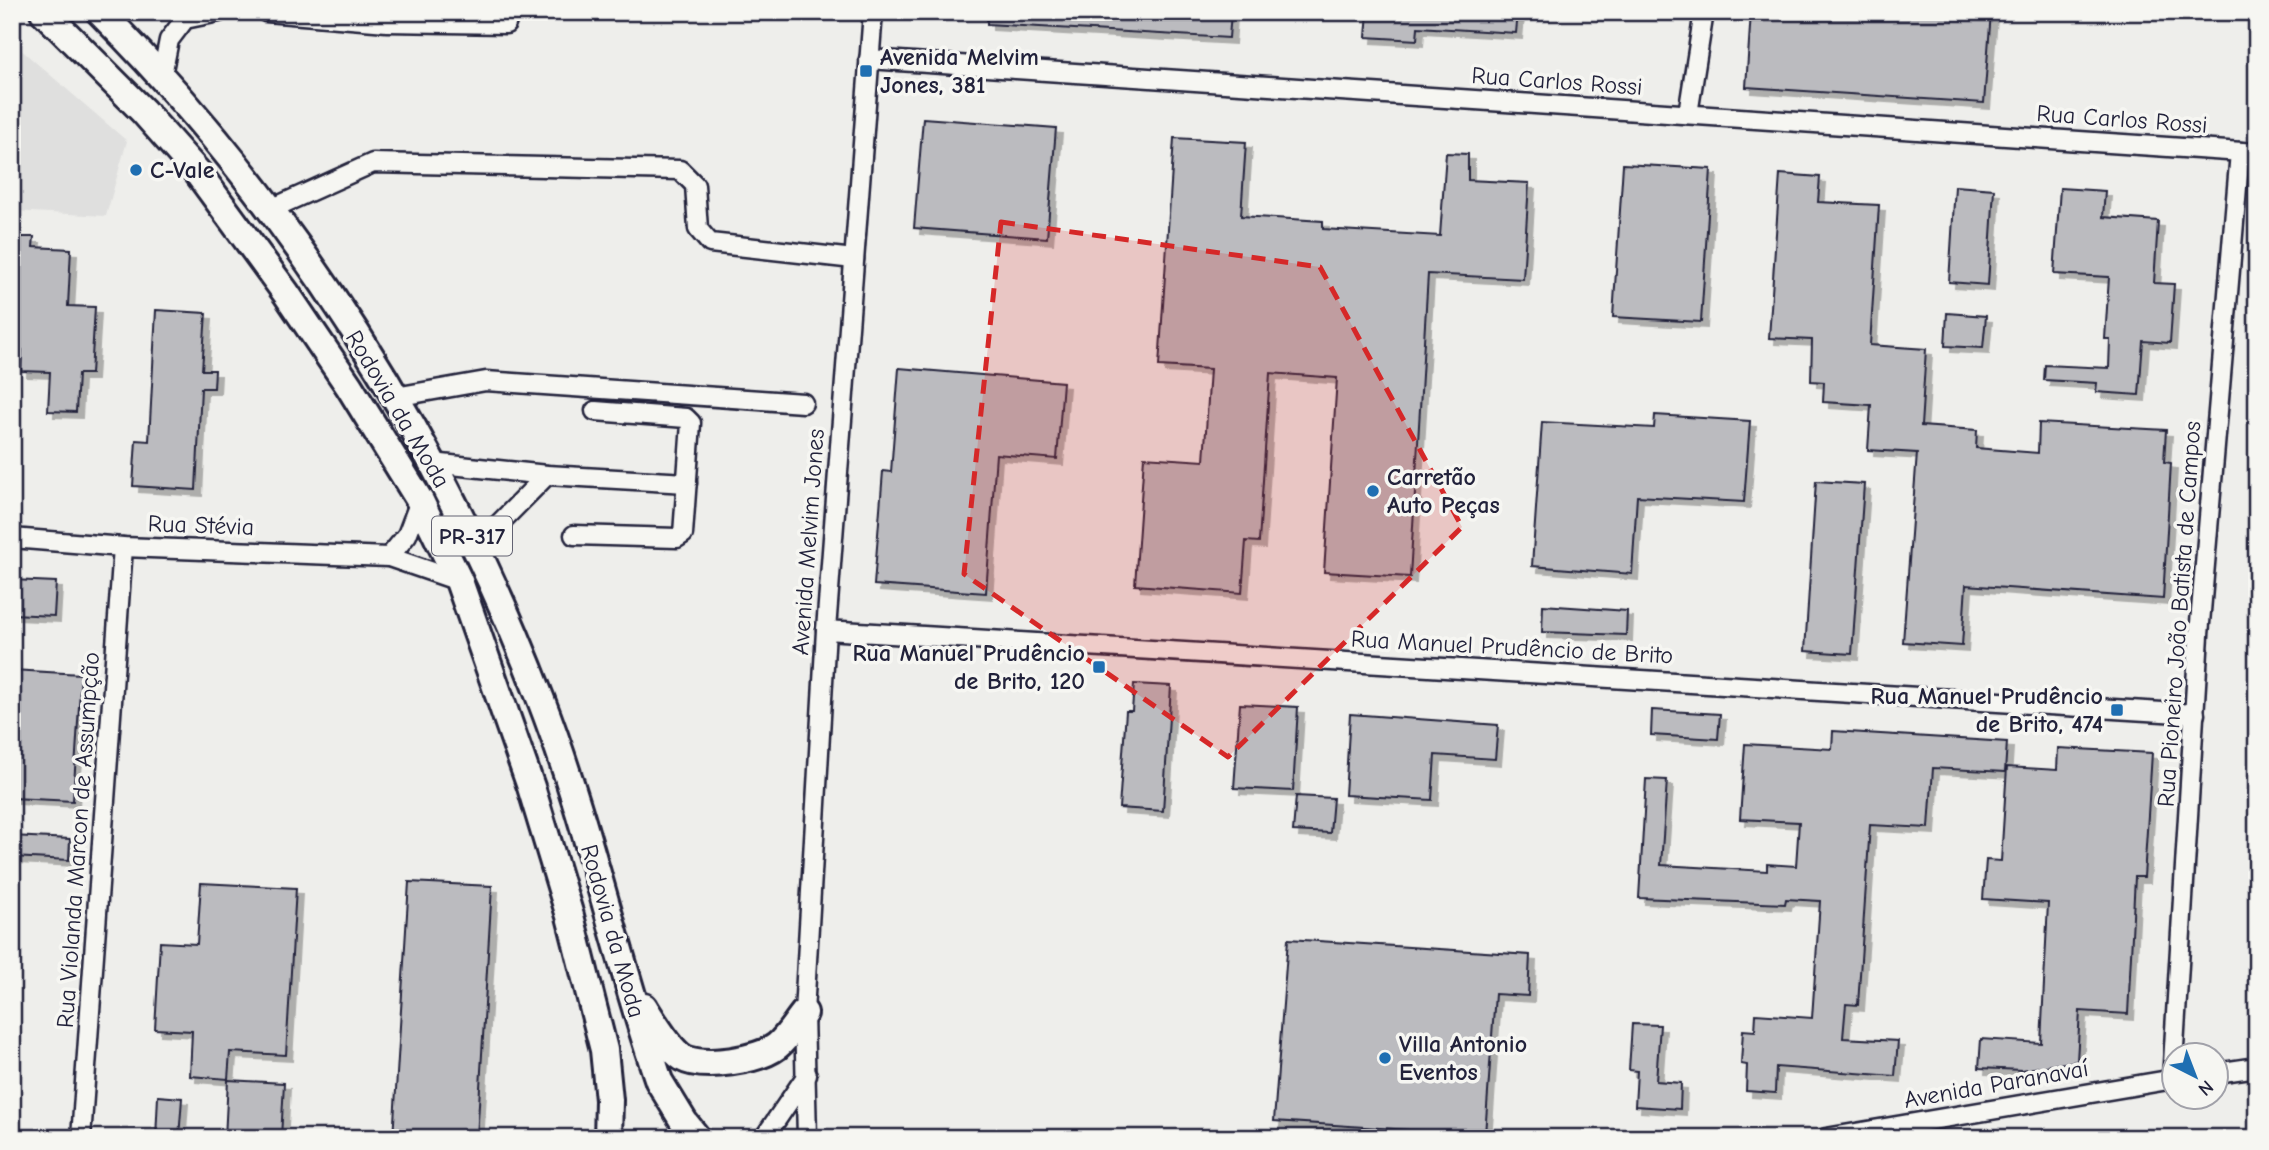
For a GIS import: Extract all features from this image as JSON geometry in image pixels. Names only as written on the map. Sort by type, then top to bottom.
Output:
[{"type":"highway","name":"Rodovia da Moda","points":[[44,12],[143,111],[198,173],[321,345],[420,501],[459,581],[531,787],[570,916],[604,1050],[610,1100],[608,1138]]},
{"type":"highway","name":"Rodovia da Moda","points":[[100,12],[162,75],[271,209],[395,397],[477,545],[542,701],[659,1081],[697,1138]]},
{"type":"highway","points":[[624,974],[657,1028],[684,1058],[717,1064],[750,1057],[776,1047],[804,1013]]},
{"type":"street","points":[[162,75],[169,40],[181,16],[219,12]]},
{"type":"street","points":[[266,12],[387,22],[506,24],[510,12]]},
{"type":"street","name":"Avenida Melvim Jones","points":[[807,1138],[804,1013],[826,630],[873,12]]},
{"type":"street","points":[[1688,114],[1704,12]]},
{"type":"street","name":"Rua Carlos Rossi","points":[[869,59],[2249,153]]},
{"type":"street","name":"Rua Pioneiro João Batista de Campos","points":[[2175,1042],[2199,635],[2249,153]]},
{"type":"street","points":[[271,209],[373,163],[680,170],[695,185],[698,229],[710,243],[854,259]]},
{"type":"street","points":[[395,397],[486,381],[803,403]]},
{"type":"street","points":[[574,535],[677,538],[683,534],[691,423],[686,418],[596,411]]},
{"type":"street","points":[[432,463],[547,475],[687,483]]},
{"type":"street","points":[[477,545],[547,475]]},
{"type":"street","points":[[388,557],[407,535],[420,501]]},
{"type":"street","name":"Rua Stévia","points":[[12,538],[123,547],[388,557],[459,581]]},
{"type":"street","name":"Rua Violanda Marcon de Assumpção","points":[[81,1138],[123,547]]},
{"type":"street","name":"Rua Manuel Prudêncio de Brito","points":[[826,630],[2195,714]]},
{"type":"street","points":[[2230,1071],[2257,1067]]},
{"type":"street","points":[[764,1138],[807,1075]]},
{"type":"street","name":"Avenida Paranavaí","points":[[1826,1138],[2160,1081]]},
{"type":"highlighted area","points":[[1001,222],[1320,267],[1462,527],[1228,757],[964,574]]},
{"type":"shaded area","points":[[12,42],[127,141],[106,216],[12,211]]},
{"type":"building","points":[[987,12],[1231,12],[1229,38],[987,24]]},
{"type":"building","points":[[1368,12],[1518,12],[1516,33],[1418,27],[1417,40],[1366,37]]},
{"type":"building","points":[[1751,12],[1991,12],[1984,103],[1746,87]]},
{"type":"building","points":[[923,118],[1056,128],[1047,238],[914,228]]},
{"type":"building","points":[[1174,138],[1246,142],[1241,216],[1323,221],[1323,229],[1440,236],[1446,153],[1468,154],[1468,180],[1529,183],[1523,279],[1428,274],[1410,577],[1324,572],[1337,378],[1270,373],[1259,542],[1246,541],[1242,593],[1135,585],[1144,457],[1204,461],[1210,369],[1159,366]]},
{"type":"building","points":[[1623,164],[1711,169],[1701,322],[1613,317]]},
{"type":"building","points":[[1780,174],[1820,177],[1818,202],[1879,205],[1870,345],[1926,349],[1921,426],[1977,430],[1976,448],[2038,453],[2039,423],[2166,430],[2164,462],[2171,463],[2163,599],[1966,585],[1962,646],[1903,642],[1917,453],[1868,450],[1871,405],[1823,402],[1824,382],[1811,381],[1812,340],[1769,338]]},
{"type":"building","points":[[1955,186],[1994,189],[1988,285],[1949,282]]},
{"type":"building","points":[[2060,188],[2105,191],[2103,217],[2158,221],[2154,283],[2174,284],[2170,343],[2143,341],[2139,395],[2096,392],[2097,383],[2044,380],[2045,365],[2109,368],[2110,339],[2105,339],[2109,277],[2054,274]]},
{"type":"building","points":[[18,237],[34,237],[33,247],[71,249],[68,306],[95,307],[91,374],[78,374],[76,412],[48,411],[50,372],[21,371],[22,350],[12,349]]},
{"type":"building","points":[[156,310],[206,313],[202,370],[215,370],[214,388],[201,388],[196,490],[133,486],[136,440],[149,441]]},
{"type":"building","points":[[1947,313],[1986,316],[1983,348],[1945,346]]},
{"type":"building","points":[[899,368],[1063,382],[1057,459],[996,454],[986,593],[874,585],[883,471],[891,472]]},
{"type":"building","points":[[1655,415],[1750,421],[1744,502],[1637,496],[1632,574],[1532,566],[1542,422],[1654,428]]},
{"type":"building","points":[[1816,481],[1864,484],[1852,654],[1805,651]]},
{"type":"building","points":[[12,580],[56,582],[54,616],[12,614]]},
{"type":"building","points":[[1543,605],[1627,611],[1626,635],[1542,632]]},
{"type":"building","points":[[12,670],[81,674],[73,801],[12,798]]},
{"type":"building","points":[[1134,684],[1171,686],[1163,811],[1119,808],[1126,711],[1132,711]]},
{"type":"building","points":[[1240,704],[1298,707],[1293,791],[1234,788]]},
{"type":"building","points":[[1652,710],[1720,714],[1718,739],[1651,735]]},
{"type":"building","points":[[1350,714],[1498,725],[1495,759],[1435,755],[1432,800],[1345,795]]},
{"type":"building","points":[[1833,731],[2007,742],[2005,772],[1933,768],[1929,828],[1870,825],[1858,1005],[1846,1004],[1843,1038],[1898,1041],[1895,1076],[1776,1067],[1775,1093],[1746,1091],[1747,1065],[1741,1064],[1743,1030],[1755,1031],[1756,1014],[1812,1018],[1820,901],[1786,899],[1785,904],[1639,898],[1646,779],[1667,780],[1661,865],[1767,871],[1767,864],[1796,866],[1799,822],[1740,819],[1745,744],[1832,749]]},
{"type":"building","points":[[2058,748],[2152,753],[2144,877],[2135,877],[2128,1014],[2080,1011],[2077,1061],[2022,1070],[1979,1068],[1981,1039],[2041,1043],[2048,903],[1983,899],[1986,860],[2001,861],[2007,767],[2057,770]]},
{"type":"building","points":[[1296,796],[1333,798],[1330,833],[1293,831]]},
{"type":"building","points":[[12,836],[70,839],[69,860],[12,857]]},
{"type":"building","points":[[409,882],[492,886],[477,1138],[393,1138]]},
{"type":"building","points":[[201,883],[296,888],[286,1055],[230,1052],[228,1079],[190,1076],[192,1031],[155,1029],[160,942],[197,944]]},
{"type":"building","name":"Villa Antonio Eventos","points":[[1288,939],[1530,955],[1528,996],[1495,994],[1485,1135],[1274,1121]]},
{"type":"building","points":[[1632,1024],[1660,1025],[1656,1081],[1681,1083],[1680,1109],[1635,1106],[1637,1071],[1629,1070]]},
{"type":"building","points":[[228,1080],[284,1083],[281,1138],[225,1138]]},
{"type":"building","points":[[158,1096],[182,1098],[179,1138],[156,1138]]},
{"type":"place","name":"Avenida Melvim Jones, 381","points":[[866,71]]},
{"type":"place","name":"C-Vale","points":[[136,170]]},
{"type":"place","name":"Carretão Auto Peças","points":[[1373,491]]},
{"type":"place","name":"Rua Manuel Prudêncio de Brito, 120","points":[[1099,667]]},
{"type":"place","name":"Rua Manuel Prudêncio de Brito, 474","points":[[2117,710]]},
{"type":"place","name":"Villa Antonio Eventos","points":[[1385,1058]]}]
